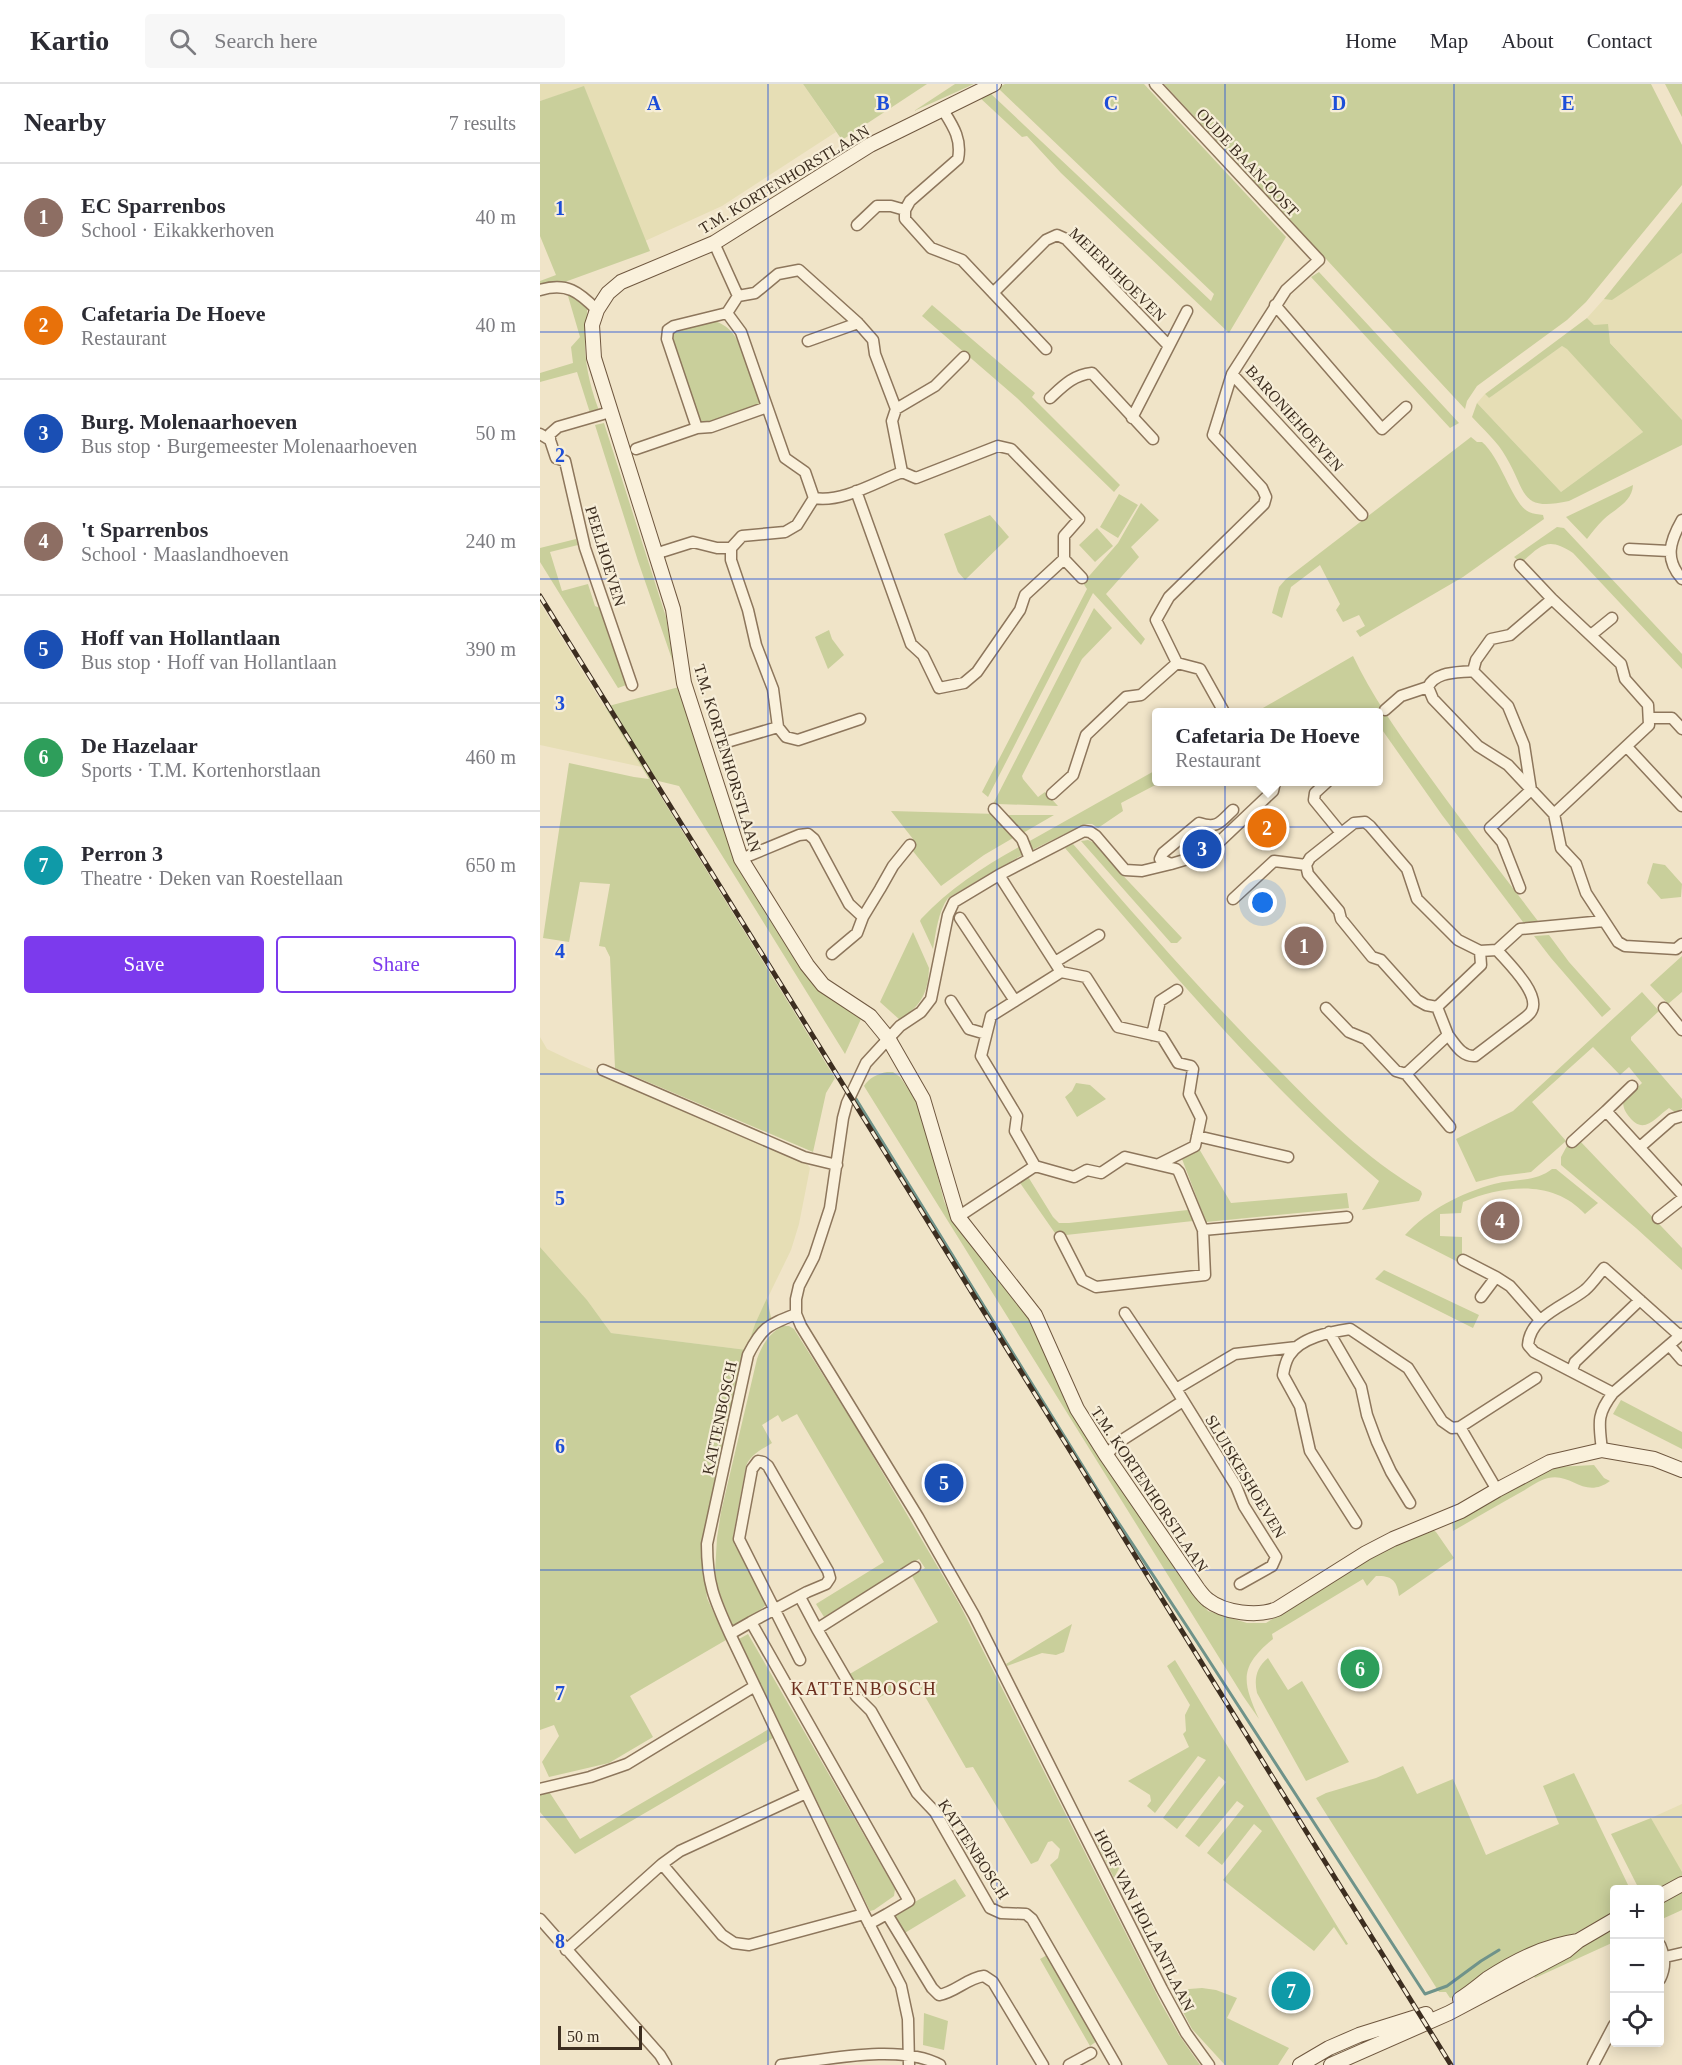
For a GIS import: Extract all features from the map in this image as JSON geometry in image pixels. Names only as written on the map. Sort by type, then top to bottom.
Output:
[{"type":"street","name":"T.M. KORTENHORSTLAAN","points":[[994,84],[870,145],[714,243],[621,282],[608,293],[597,310],[592,325],[594,358],[673,609],[684,683],[741,859],[807,965],[823,985],[870,1016],[888,1038],[923,1099],[958,1217],[1035,1314],[1077,1409],[1198,1589],[1209,1601],[1230,1610],[1266,1614],[1366,1553],[1393,1539],[1461,1511],[1550,1462],[1602,1450],[1654,1459],[1682,1470]]},
{"type":"street","name":"OUDE BAAN-OOST","points":[[1155,84],[1319,260]]},
{"type":"street","points":[[943,110],[957,133],[960,148],[958,159],[910,201],[905,210],[905,219],[931,248],[962,260],[1046,349]]},
{"type":"street","points":[[857,225],[877,206],[891,206],[905,210]]},
{"type":"street","name":"MEIERIJHOEVEN","points":[[993,293],[1046,240],[1057,235],[1066,239],[1168,345]]},
{"type":"street","points":[[714,243],[738,296]]},
{"type":"street","name":"BARONIEHOEVEN","points":[[1319,260],[1286,290],[1232,374],[1362,515]]},
{"type":"street","points":[[697,428],[667,339],[668,330],[674,326],[727,312],[738,296],[756,293],[778,274],[799,270],[858,323],[873,340],[875,354],[896,409],[892,421],[902,472]]},
{"type":"street","points":[[540,290],[571,289],[582,295],[597,310]]},
{"type":"street","points":[[1275,305],[1382,429],[1406,407]]},
{"type":"street","name":"MEIERIJHOEVEN","points":[[1132,418],[1186,311]]},
{"type":"street","points":[[727,312],[741,332],[785,458],[805,472],[814,498]]},
{"type":"street","points":[[808,341],[858,323]]},
{"type":"street","points":[[896,409],[935,386],[964,357]]},
{"type":"street","points":[[1050,398],[1071,379],[1080,374],[1092,373],[1153,439]]},
{"type":"street","points":[[1222,708],[1200,669],[1177,663],[1156,620],[1169,597],[1264,504],[1266,497],[1262,488],[1213,435],[1232,374]]},
{"type":"street","points":[[636,449],[768,407]]},
{"type":"street","name":"PEELHOEVEN","points":[[610,412],[558,427],[545,437],[556,458],[565,461],[585,548],[632,685]]},
{"type":"street","points":[[814,498],[826,500],[856,491],[902,472],[916,478],[998,446],[1011,449],[1079,519],[1064,536],[1064,559],[1082,578]]},
{"type":"street","points":[[856,491],[911,644],[923,655],[939,688],[964,682],[977,672],[1020,610],[1025,595],[1064,559]]},
{"type":"street","points":[[655,554],[693,542],[717,548],[730,548],[742,536],[785,531],[797,525],[814,498]]},
{"type":"street","points":[[1682,520],[1673,536],[1669,551],[1677,573],[1682,579]]},
{"type":"street","points":[[730,548],[731,560],[748,610],[756,645],[773,689],[778,727],[786,737],[798,740],[860,718]]},
{"type":"street","points":[[1629,549],[1669,551]]},
{"type":"street","points":[[1520,565],[1552,599],[1621,664],[1624,679],[1648,705],[1649,725],[1554,814]]},
{"type":"street","points":[[1473,671],[1476,660],[1491,639],[1510,635],[1552,599]]},
{"type":"street","points":[[1591,635],[1612,618]]},
{"type":"street","points":[[1052,794],[1073,775],[1086,735],[1126,697],[1141,695],[1177,663]]},
{"type":"street","points":[[1385,710],[1401,696],[1428,687],[1431,681],[1440,675],[1473,671]]},
{"type":"street","points":[[1473,671],[1508,706],[1524,745],[1531,790]]},
{"type":"street","points":[[1428,687],[1433,699],[1478,746],[1508,765],[1554,814],[1560,848],[1576,864],[1586,893],[1618,942],[1624,946],[1676,950],[1682,944]]},
{"type":"street","points":[[1649,718],[1672,718],[1682,729]]},
{"type":"street","points":[[727,742],[778,727]]},
{"type":"street","points":[[1627,747],[1682,806]]},
{"type":"street","points":[[796,1314],[799,1287],[817,1247],[830,1208],[843,1118],[848,1104],[866,1063],[900,1026],[921,1012],[931,999],[948,915],[954,902],[999,875],[1084,831],[1096,836],[1125,870],[1142,871],[1191,858],[1217,844],[1273,791],[1274,786]]},
{"type":"street","points":[[1322,786],[1315,793],[1314,800],[1341,833]]},
{"type":"street","points":[[1520,888],[1502,842],[1490,828],[1531,790]]},
{"type":"street","points":[[994,809],[1022,839],[1029,859]]},
{"type":"street","points":[[1171,864],[1160,859],[1163,852],[1199,823],[1218,825],[1233,810]]},
{"type":"street","points":[[1497,950],[1531,991],[1532,1010],[1526,1017],[1471,1057],[1462,1053],[1448,1035],[1437,1007],[1417,1000],[1381,960],[1372,957],[1341,920],[1339,911],[1308,874],[1306,865],[1310,858],[1354,823],[1365,822],[1407,869],[1417,899],[1458,940],[1480,951],[1497,950],[1520,929],[1604,921]]},
{"type":"street","points":[[741,859],[799,835],[808,834],[814,838],[849,904],[863,917]]},
{"type":"street","points":[[832,954],[857,933],[863,917],[893,866],[910,845]]},
{"type":"street","points":[[1233,899],[1274,861],[1306,865]]},
{"type":"street","points":[[999,875],[1061,972]]},
{"type":"street","points":[[960,918],[1015,1001]]},
{"type":"street","points":[[1055,962],[1099,935]]},
{"type":"street","points":[[1437,1007],[1481,964],[1480,951]]},
{"type":"street","points":[[1060,1237],[1082,1280],[1096,1287],[1205,1275],[1203,1230],[1176,1169],[1125,1157],[1101,1173],[1087,1170],[1074,1177],[1035,1166],[1015,1131],[1017,1116],[981,1056],[991,1016],[1061,972],[1086,977],[1118,1027],[1162,1037],[1178,1063],[1191,1066],[1193,1070],[1189,1094],[1201,1118],[1195,1146],[1159,1164]]},
{"type":"street","points":[[1152,1035],[1160,1001],[1177,990]]},
{"type":"street","points":[[951,1001],[969,1029],[986,1034]]},
{"type":"street","points":[[1326,1008],[1349,1032],[1366,1039],[1396,1071],[1406,1074],[1450,1127]]},
{"type":"street","points":[[1664,1008],[1682,1030]]},
{"type":"street","points":[[1406,1074],[1448,1035]]},
{"type":"street","points":[[603,1070],[804,1156],[837,1165]]},
{"type":"street","points":[[1572,1142],[1632,1086]]},
{"type":"street","points":[[1606,1111],[1682,1196],[1659,1218]]},
{"type":"street","points":[[1640,1147],[1672,1119],[1682,1116]]},
{"type":"street","points":[[1197,1136],[1288,1157]]},
{"type":"street","points":[[958,1217],[1035,1166]]},
{"type":"street","points":[[1203,1230],[1347,1217]]},
{"type":"street","points":[[1463,1260],[1510,1286],[1540,1320]]},
{"type":"street","points":[[1602,1450],[1599,1418],[1601,1408],[1612,1393],[1681,1335],[1604,1268],[1587,1288],[1534,1325],[1528,1345],[1534,1352],[1612,1393]]},
{"type":"street","points":[[1481,1298],[1496,1277]]},
{"type":"street","points":[[1572,1370],[1575,1362],[1640,1300]]},
{"type":"street","name":"SLUISKESHOEVEN","points":[[1125,1313],[1176,1389],[1236,1486],[1244,1506],[1276,1557],[1272,1566],[1240,1584]]},
{"type":"street","name":"KATTENBOSCH","points":[[796,1314],[764,1329],[748,1354],[707,1544],[707,1570],[713,1597],[730,1634],[866,1919],[901,1986],[908,2019],[909,2060]]},
{"type":"street","name":"HOFF VAN HOLLANTLAAN","points":[[796,1314],[801,1326],[918,1517],[974,1615],[1162,1989],[1185,2033],[1209,2065]]},
{"type":"street","points":[[1356,1523],[1310,1451],[1300,1406],[1282,1375],[1289,1356],[1298,1347],[1320,1334],[1350,1329],[1408,1368],[1442,1421],[1452,1428],[1460,1427],[1536,1378]]},
{"type":"street","points":[[1329,1332],[1361,1387],[1367,1415],[1377,1442],[1391,1472],[1410,1503]]},
{"type":"street","points":[[1669,1345],[1682,1360]]},
{"type":"street","points":[[1176,1389],[1235,1354],[1298,1347]]},
{"type":"street","points":[[1106,1455],[1119,1442],[1183,1401]]},
{"type":"street","points":[[1460,1427],[1497,1490]]},
{"type":"street","points":[[730,1634],[774,1609],[826,1584],[830,1578],[768,1466],[758,1461],[752,1469],[739,1539],[774,1609],[800,1660]]},
{"type":"street","points":[[817,1629],[915,1567]]},
{"type":"street","name":"KATTENBOSCH","points":[[800,1597],[856,1695],[871,1711],[917,1793],[935,1812],[990,1908],[995,1912],[1026,1914],[1032,1919],[1116,2065]]},
{"type":"street","points":[[662,1864],[722,1935],[734,1943],[749,1945],[887,1914],[909,1901],[751,1622]]},
{"type":"street","points":[[540,1789],[590,1777],[627,1764],[755,1686]]},
{"type":"street","points":[[566,1950],[662,1864],[680,1851],[806,1793]]},
{"type":"street","points":[[1664,1893],[1682,1884]]},
{"type":"street","points":[[887,1914],[932,1988],[939,1995],[948,1993],[975,1977],[984,1976],[993,1982],[1042,2065]]},
{"type":"street","points":[[540,1919],[660,2055],[666,2065]]},
{"type":"street","points":[[1331,2065],[1449,2013],[1566,1951],[1578,1941],[1610,1922]]},
{"type":"street","points":[[1308,2063],[1359,2035],[1421,2016],[1449,2004],[1470,1993],[1498,1972],[1537,1951],[1552,1945],[1578,1941]]},
{"type":"street","points":[[1664,1971],[1665,1957],[1682,1953]]},
{"type":"street","points":[[1593,2065],[1610,2033]]},
{"type":"street","points":[[781,2065],[886,2053],[909,2060],[940,2065]]},
{"type":"street","points":[[1069,2065],[1091,2053]]},
{"type":"shaded area","points":[[540,84],[803,84],[836,132],[722,206],[645,241],[584,87],[540,101]]},
{"type":"shaded area","points":[[1682,253],[1682,420],[1587,318],[1604,299],[1612,299]]},
{"type":"shaded area","points":[[1562,346],[1567,348],[1643,432],[1561,492],[1477,403],[1485,394],[1489,398]]},
{"type":"shaded area","points":[[540,603],[642,767],[540,745]]},
{"type":"shaded area","points":[[540,1037],[547,1049],[802,1160],[810,1168],[799,1224],[791,1250],[755,1324],[747,1350],[611,1333],[587,1300],[540,1247]]},
{"type":"shaded area","points":[[1682,1804],[1682,1872],[1681,1872],[1651,1818]]},
{"type":"green space","points":[[803,84],[927,84],[842,140]]},
{"type":"green space","points":[[955,84],[974,84],[914,111]]},
{"type":"green space","points":[[1005,84],[1144,84],[1286,237],[1229,333],[1061,173],[1027,136],[1022,137],[978,96],[989,92],[1211,301],[1214,294],[1000,90],[999,87]]},
{"type":"green space","points":[[1164,84],[1651,84],[1682,145],[1682,185],[1586,302],[1567,320],[1477,386],[1467,401],[1465,409]]},
{"type":"green space","points":[[1665,84],[1682,84],[1682,117]]},
{"type":"green space","points":[[584,86],[650,251],[540,291],[540,281],[556,275],[540,236],[540,101]]},
{"type":"green space","points":[[1682,202],[1682,253],[1612,300],[1604,299]]},
{"type":"green space","points":[[1319,272],[1459,423],[1450,428],[1311,277]]},
{"type":"green space","points":[[570,293],[585,301],[587,308],[585,341],[587,365],[600,413],[591,416],[577,372],[540,382],[540,373],[573,363],[571,347],[580,337],[568,296]]},
{"type":"green space","points":[[932,305],[1035,393],[1032,397],[1120,485],[1114,492],[1017,398],[922,316]]},
{"type":"green space","points":[[1587,318],[1594,325],[1608,324],[1610,343],[1682,420],[1682,445],[1569,501],[1541,504],[1527,496],[1503,451],[1472,417],[1477,403],[1561,492],[1643,432],[1562,346],[1489,398],[1485,394]]},
{"type":"green space","points":[[715,321],[728,328],[738,341],[761,403],[755,408],[697,426],[671,333]]},
{"type":"green space","points":[[604,423],[666,617],[674,665],[595,425]]},
{"type":"green space","points":[[1471,437],[1477,442],[1482,442],[1489,449],[1523,508],[1531,513],[1543,515],[1544,519],[1463,577],[1360,637],[1356,631],[1365,626],[1359,615],[1343,622],[1336,610],[1340,604],[1320,565],[1291,587],[1282,618],[1272,613],[1279,587],[1286,579]]},
{"type":"green space","points":[[1633,485],[1626,501],[1603,520],[1587,539],[1566,517]]},
{"type":"green space","points":[[1119,494],[1138,505],[1118,538],[1100,527]]},
{"type":"green space","points":[[1141,503],[1159,520],[1131,547],[1139,557],[1106,594],[1145,639],[1141,645],[1093,593],[988,797],[982,792],[1087,589],[1083,583],[1118,543]]},
{"type":"green space","points":[[990,515],[1009,537],[965,580],[958,572],[944,534]]},
{"type":"green space","points":[[1557,527],[1564,528],[1682,654],[1682,669],[1573,553],[1551,544],[1540,547],[1521,563],[1514,557]]},
{"type":"green space","points":[[1097,528],[1113,546],[1095,562],[1079,545]]},
{"type":"green space","points":[[576,539],[578,545],[550,552],[562,591],[588,584],[595,606],[600,608],[611,644],[616,645],[629,684],[618,688],[540,562],[540,548]]},
{"type":"green space","points":[[1094,608],[1112,628],[1082,659],[1022,776],[1038,797],[1045,792],[1058,806],[997,804],[994,802]]},
{"type":"green space","points":[[829,630],[832,639],[844,655],[828,669],[815,637]]},
{"type":"green space","points":[[1353,656],[1382,708],[1292,708],[1263,708]]},
{"type":"green space","points":[[679,687],[714,799],[731,840],[824,993],[861,1019],[845,1054],[679,786],[650,779],[835,1078],[826,1093],[813,1152],[615,1068],[610,957],[605,947],[599,946],[610,884],[580,882],[569,942],[543,938],[569,763],[649,779],[605,707]]},
{"type":"green space","points":[[1383,710],[1464,824],[1541,925],[1526,926],[1442,815],[1383,731]]},
{"type":"green space","points":[[1152,772],[1153,786],[1121,803],[1123,811],[1098,828],[1092,824],[1085,824],[1032,850],[1028,842]]},
{"type":"green space","points":[[891,811],[997,814],[1013,838],[984,855],[941,886],[908,845],[913,839]]},
{"type":"green space","points":[[1008,815],[1054,815],[1023,833]]},
{"type":"green space","points":[[1088,840],[1095,843],[1182,938],[1177,943],[1171,943],[1081,841]]},
{"type":"green space","points":[[1073,844],[1250,1040],[1344,1134],[1381,1164],[1421,1191],[1419,1201],[1362,1210],[1379,1181],[1294,1103],[1215,1020],[1065,848]]},
{"type":"green space","points":[[1019,847],[1022,855],[948,898],[936,929],[933,949],[921,919],[967,879]]},
{"type":"green space","points":[[1653,863],[1665,865],[1682,884],[1681,897],[1661,899],[1647,883]]},
{"type":"green space","points":[[913,932],[929,968],[927,985],[918,1004],[900,1020],[880,1002]]},
{"type":"green space","points":[[1549,935],[1569,962],[1611,1009],[1602,1017],[1534,936]]},
{"type":"green space","points":[[1682,956],[1682,992],[1668,1004],[1650,985]]},
{"type":"green space","points":[[1642,992],[1659,1011],[1631,1037],[1631,1040],[1682,1099],[1682,1108],[1676,1113],[1669,1108],[1646,1125],[1636,1123],[1626,1113],[1623,1101],[1642,1083],[1629,1067],[1620,1075],[1593,1047],[1532,1102],[1566,1141],[1531,1172],[1476,1182],[1456,1139],[1513,1111]]},
{"type":"green space","points":[[893,1072],[900,1077],[920,1106],[944,1201],[954,1224],[1028,1317],[1046,1353],[1066,1404],[1186,1584],[1208,1611],[1247,1623],[1266,1623],[1386,1548],[1422,1529],[1436,1532],[1454,1558],[1399,1596],[1397,1586],[1390,1578],[1376,1576],[1367,1586],[1363,1579],[1272,1634],[1273,1639],[1254,1658],[1247,1675],[1249,1694],[1259,1719],[864,1086],[874,1077]]},
{"type":"green space","points":[[1076,1083],[1090,1085],[1106,1099],[1077,1117],[1065,1097]]},
{"type":"green space","points":[[1579,1140],[1682,1248],[1682,1270],[1561,1165],[1561,1157],[1568,1144]]},
{"type":"green space","points":[[1198,1147],[1231,1203],[1347,1193],[1349,1208],[1206,1222],[1182,1159]]},
{"type":"green space","points":[[1556,1169],[1598,1203],[1585,1214],[1558,1195],[1527,1188],[1494,1192],[1463,1202],[1461,1213],[1440,1214],[1440,1236],[1462,1237],[1462,1264],[1405,1235],[1435,1210],[1469,1192],[1494,1184],[1539,1176]]},
{"type":"green space","points":[[1027,1175],[1059,1223],[1188,1210],[1193,1221],[1057,1236],[1018,1180]]},
{"type":"green space","points":[[540,1247],[587,1300],[611,1333],[747,1350],[703,1560],[707,1598],[726,1640],[630,1696],[653,1737],[609,1763],[549,1777],[542,1762],[559,1736],[554,1725],[540,1730]]},
{"type":"green space","points":[[1384,1270],[1479,1315],[1473,1328],[1375,1279]]},
{"type":"green space","points":[[767,1298],[771,1318],[749,1342],[755,1324]]},
{"type":"green space","points":[[782,1326],[794,1329],[857,1429],[960,1605],[1162,2005],[1200,2065],[1168,2065],[1050,1865],[1058,1858],[1060,1849],[1052,1841],[1048,1842],[1038,1861],[1031,1864],[973,1767],[966,1768],[915,1679],[878,1698],[880,1686],[877,1683],[867,1680],[853,1683],[848,1675],[938,1622],[912,1576],[925,1568],[919,1559],[824,1617],[816,1604],[884,1562],[797,1414],[782,1422],[778,1415],[762,1425],[772,1443],[754,1455],[746,1466],[733,1536],[734,1544],[764,1594],[766,1604],[756,1613],[733,1626],[717,1587],[715,1572],[721,1512],[757,1359],[766,1340]]},
{"type":"green space","points":[[1621,1400],[1682,1432],[1682,1449],[1613,1414]]},
{"type":"green space","points":[[1594,1465],[1604,1478],[1610,1481],[1593,1488],[1556,1477],[1548,1478],[1453,1531],[1452,1520],[1556,1467]]},
{"type":"green space","points":[[1072,1624],[1064,1652],[1056,1655],[1042,1653],[1007,1666],[1006,1664]]},
{"type":"green space","points":[[748,1634],[895,1889],[894,1896],[874,1910],[870,1911],[739,1639]]},
{"type":"green space","points":[[1268,1658],[1288,1690],[1302,1681],[1349,1762],[1306,1781],[1257,1693],[1257,1674]]},
{"type":"green space","points":[[1175,1660],[1348,1944],[1346,1945],[1334,1927],[1314,1951],[1223,1880],[1262,1831],[1254,1824],[1222,1865],[1207,1853],[1244,1806],[1237,1801],[1199,1847],[1185,1836],[1226,1782],[1219,1776],[1177,1829],[1163,1818],[1206,1760],[1198,1756],[1155,1813],[1147,1806],[1151,1801],[1150,1795],[1128,1781],[1189,1747],[1183,1734],[1186,1731],[1185,1715],[1190,1705],[1167,1666]]},
{"type":"green space","points":[[769,1729],[773,1738],[575,1854],[540,1812],[540,1790],[546,1787],[580,1839]]},
{"type":"green space","points":[[1403,1766],[1417,1794],[1453,1779],[1486,1855],[1559,1824],[1543,1786],[1574,1773],[1628,1885],[1610,1885],[1610,1914],[1456,1997],[1450,1998],[1446,1992],[1439,1992],[1316,1798],[1376,1778]]},
{"type":"green space","points":[[1651,1818],[1682,1872],[1682,1876],[1664,1885],[1637,1885],[1611,1834]]},
{"type":"green space","points":[[1095,1840],[1123,1861],[1114,1878]]},
{"type":"green space","points":[[955,1879],[966,1896],[903,1934],[892,1915]]},
{"type":"green space","points":[[1682,1892],[1682,1910],[1664,1918],[1664,1903]]},
{"type":"green space","points":[[1610,1931],[1610,1944],[1535,1978],[1532,1973]]},
{"type":"green space","points":[[1047,1955],[1097,2041],[1090,2046],[1040,1959]]},
{"type":"green space","points":[[1189,1989],[1216,1990],[1237,1998],[1227,2018],[1289,2048],[1278,2065],[1225,2065],[1192,2029],[1174,1995]]},
{"type":"green space","points":[[924,2013],[948,2021],[944,2050],[923,2045]]},
{"type":"waterway","points":[[856,1099],[1108,1507],[1425,1994],[1447,1986],[1499,1950]]},
{"type":"railway","points":[[540,596],[1451,2065]]},
{"type":"place","name":"Cafetaria De Hoeve","points":[[1267,828]]},
{"type":"place","name":"Burg. Molenaarhoeven","points":[[1202,849]]},
{"type":"place","name":"EC Sparrenbos","points":[[1304,946]]},
{"type":"place","name":"'t Sparrenbos","points":[[1500,1221]]},
{"type":"place","name":"Hoff van Hollantlaan","points":[[944,1483]]},
{"type":"place","name":"De Hazelaar","points":[[1360,1669]]},
{"type":"place","name":"Perron 3","points":[[1291,1991]]},
{"type":"district","name":"KATTENBOSCH","points":[[864,1689]]}]
